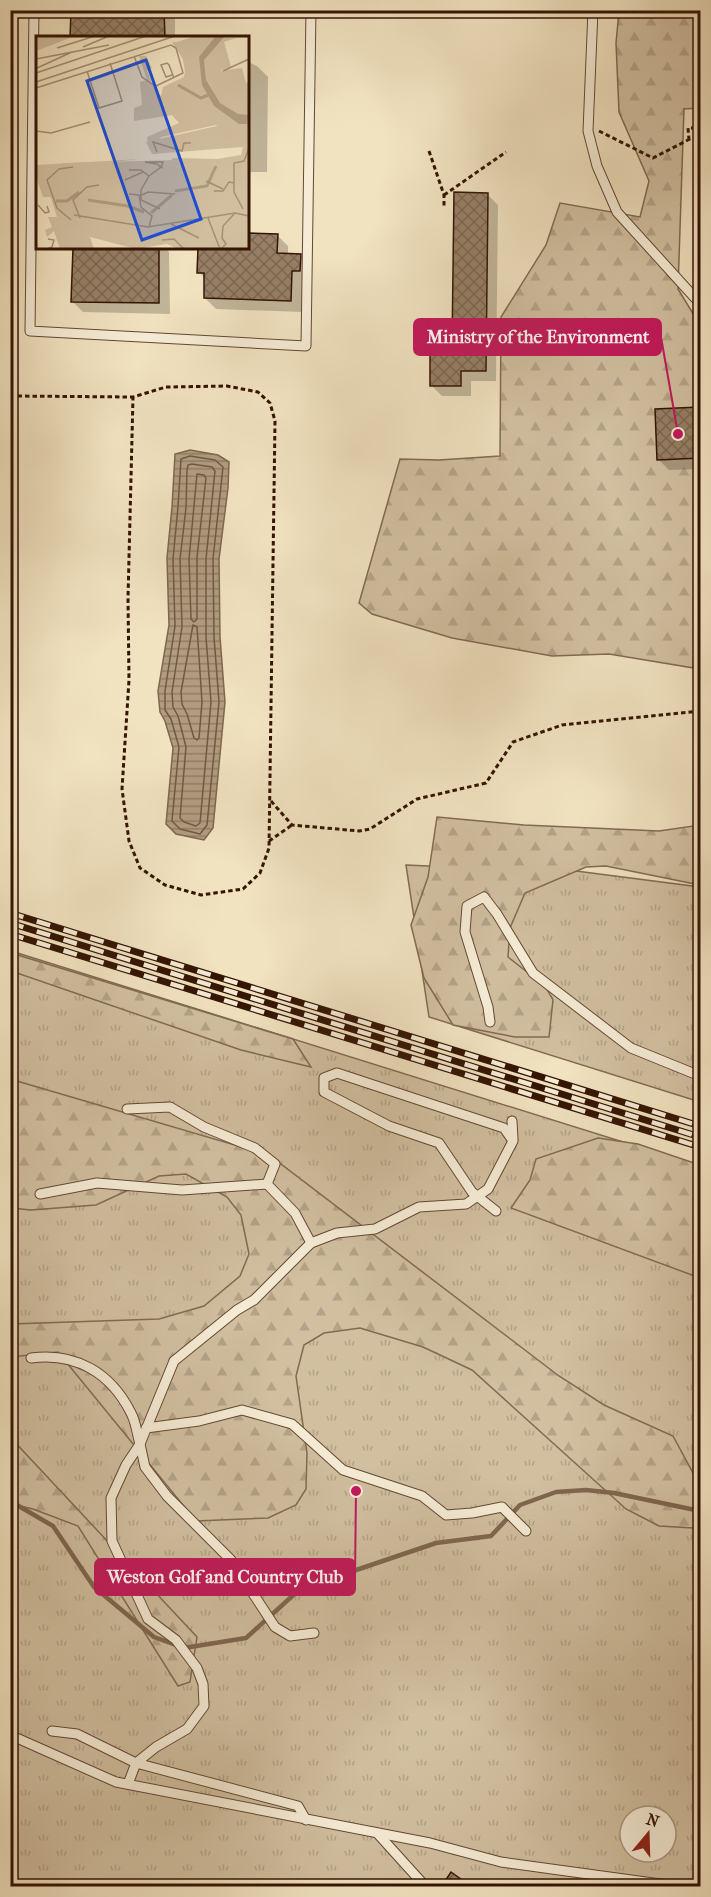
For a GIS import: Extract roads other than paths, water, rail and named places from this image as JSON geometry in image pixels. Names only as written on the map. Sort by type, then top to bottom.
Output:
[{"type":"lane","points":[[34,10],[30,331],[306,346],[310,10]]},
{"type":"lane","points":[[593,10],[588,131],[597,166],[617,212],[700,302]]},
{"type":"lane","points":[[490,1022],[488,1008],[465,932],[467,906],[484,897],[533,973],[631,1048],[700,1076]]},
{"type":"lane","points":[[496,1210],[477,1196],[439,1143],[389,1126],[324,1092],[324,1078],[337,1073],[377,1085],[504,1128],[513,1141]]},
{"type":"lane","points":[[127,1109],[170,1107],[204,1127],[255,1148],[275,1164],[267,1184]]},
{"type":"lane","points":[[128,1785],[136,1763],[156,1747],[187,1729],[204,1706],[202,1683],[197,1668],[176,1640],[148,1619],[111,1541],[111,1498],[126,1465],[140,1444],[174,1361],[237,1310],[254,1300],[311,1243],[337,1233],[375,1228],[418,1207],[465,1204],[488,1189],[513,1141],[512,1120]]},
{"type":"lane","points":[[40,1194],[97,1183],[182,1190],[267,1184]]},
{"type":"lane","points":[[267,1184],[295,1213],[311,1243]]},
{"type":"lane","points":[[31,1358],[44,1356],[78,1361],[108,1380],[132,1413],[145,1467],[167,1496],[231,1560],[275,1627],[290,1636],[314,1633]]},
{"type":"lane","points":[[146,1428],[199,1421],[242,1410],[292,1424],[343,1470],[422,1496],[446,1515],[502,1507],[525,1531]]},
{"type":"lane","points":[[52,1731],[78,1734],[136,1763],[298,1806],[306,1820]]},
{"type":"lane","points":[[10,1735],[116,1782],[128,1785],[430,1843],[501,1862],[675,1887]]},
{"type":"lane","points":[[378,1834],[425,1887]]},
{"type":"water","points":[[190,450],[218,455],[229,462],[219,559],[220,637],[225,702],[213,828],[204,840],[176,834],[166,824],[173,748],[160,712],[158,691],[169,625],[167,558],[175,454]]},
{"type":"waterway","points":[[10,1501],[53,1526],[94,1587],[154,1637],[184,1648],[246,1638],[300,1589],[436,1543],[491,1536],[520,1505],[556,1492],[586,1490],[614,1493],[700,1511]]},
{"type":"railway","points":[[10,913],[700,1126]]},
{"type":"railway","points":[[10,923],[700,1137]]},
{"type":"railway","points":[[10,934],[700,1147]]},
{"type":"place","name":"Ministry of the Environment","points":[[678,434]]},
{"type":"place","name":"Weston Golf and Country Club","points":[[356,1491]]}]
